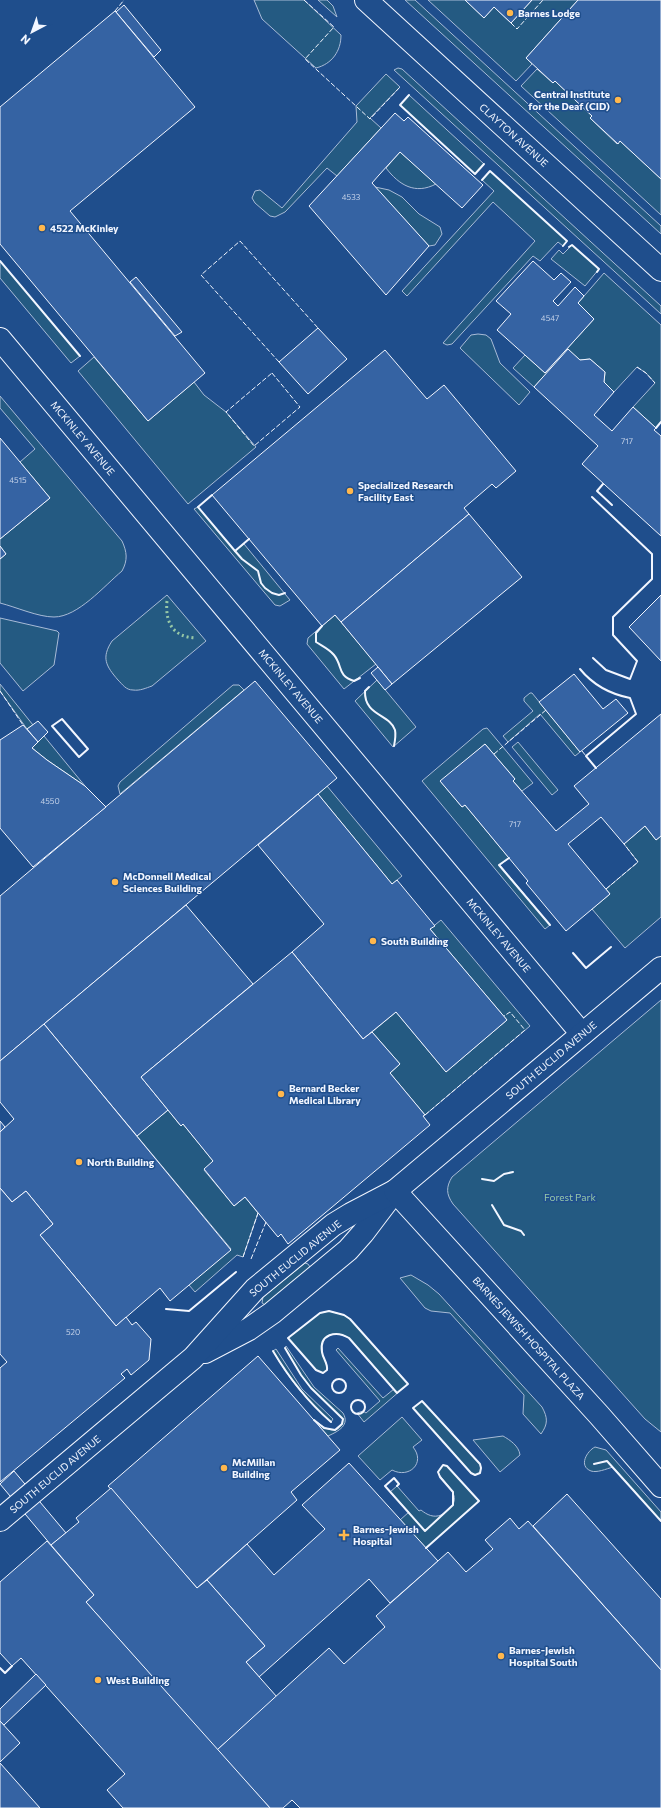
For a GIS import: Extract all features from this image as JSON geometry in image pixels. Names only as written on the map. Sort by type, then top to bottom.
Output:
[{"type":"street","name":"CLAYTON AVENUE","points":[[366,0],[661,270]]},
{"type":"street","name":"MCKINLEY AVENUE","points":[[0,339],[582,1034]]},
{"type":"street","name":"SOUTH EUCLID AVENUE","points":[[0,1520],[193,1358],[255,1289],[333,1226],[351,1214],[395,1191],[661,968]]},
{"type":"street","points":[[193,1358],[249,1329],[272,1313],[348,1250],[395,1191]]},
{"type":"street","name":"BARNES JEWISH HOSPITAL PLAZA","points":[[395,1191],[661,1486]]},
{"type":"green space","points":[[254,0],[304,0],[341,35],[341,41],[334,56],[327,63],[316,68],[262,19]]},
{"type":"green space","points":[[318,0],[327,0],[333,6],[337,17]]},
{"type":"green space","points":[[405,0],[415,0],[661,226],[661,234]]},
{"type":"green space","points":[[428,0],[465,0],[484,18],[494,7],[511,23],[532,0],[578,0],[526,58],[532,64],[516,81]]},
{"type":"green space","points":[[398,68],[402,69],[661,306],[661,314],[394,70]]},
{"type":"green space","points":[[537,69],[553,83],[555,81],[592,116],[591,119],[617,144],[620,141],[661,179],[661,215],[521,86]]},
{"type":"green space","points":[[386,74],[400,87],[370,118],[381,128],[337,176],[327,168],[285,212],[275,217],[270,216],[255,203],[252,198],[255,191],[260,190],[282,208],[357,122],[356,106]]},
{"type":"green space","points":[[409,95],[484,164],[475,174],[400,105]]},
{"type":"green space","points":[[400,152],[436,184],[421,189],[408,186],[396,179],[386,168]]},
{"type":"green space","points":[[490,171],[567,241],[563,246],[558,242],[540,261],[533,256],[452,344],[447,345],[443,343],[535,241],[493,202],[407,296],[402,291],[494,191],[482,180]]},
{"type":"green space","points":[[375,187],[389,190],[402,197],[419,214],[440,227],[442,234],[435,245],[429,246]]},
{"type":"green space","points":[[572,245],[599,269],[585,286],[551,259],[559,250],[563,254]]},
{"type":"green space","points":[[0,261],[80,356],[71,363],[0,278]]},
{"type":"green space","points":[[604,273],[661,325],[661,422],[656,428],[633,407],[655,383],[646,373],[637,367],[614,392],[604,382],[605,372],[590,359],[580,360],[568,350],[534,387],[513,368],[525,355],[545,373],[594,319],[578,303]]},
{"type":"green space","points":[[471,335],[486,335],[491,339],[500,363],[530,392],[519,405],[460,348]]},
{"type":"green space","points":[[94,357],[148,421],[194,382],[204,395],[226,412],[256,447],[188,504],[78,371]]},
{"type":"green space","points":[[0,396],[122,541],[125,549],[126,560],[122,571],[90,600],[63,616],[48,617],[0,603],[0,559],[6,554],[0,546],[0,539],[50,498],[20,462],[35,449],[0,408]]},
{"type":"green space","points":[[198,507],[235,551],[244,544],[290,600],[280,606],[275,605],[194,509]]},
{"type":"green space","points":[[167,595],[206,641],[152,686],[138,690],[128,689],[118,680],[106,662],[109,647],[112,641]]},
{"type":"green space","points":[[335,615],[376,664],[344,689],[307,644],[308,638]]},
{"type":"green space","points":[[0,618],[57,631],[59,633],[54,665],[23,691],[0,663]]},
{"type":"green space","points":[[377,680],[416,727],[393,747],[355,701]]},
{"type":"green space","points":[[0,684],[33,725],[27,729],[0,691]]},
{"type":"green space","points":[[233,685],[239,685],[244,690],[120,794],[118,786],[120,782]]},
{"type":"green space","points":[[532,693],[580,752],[575,756],[540,714],[508,742],[503,736],[533,711],[524,701],[524,698]]},
{"type":"green space","points":[[487,728],[533,783],[522,791],[513,781],[515,779],[485,744],[441,782],[462,807],[465,805],[509,858],[500,865],[550,925],[545,929],[422,781],[483,729]]},
{"type":"green space","points":[[44,736],[85,786],[32,748]]},
{"type":"green space","points":[[518,742],[558,790],[552,795],[512,747]]},
{"type":"green space","points":[[327,786],[402,876],[392,884],[318,794]]},
{"type":"green space","points":[[645,826],[656,840],[661,836],[661,917],[625,948],[592,909],[610,894],[606,889],[638,862],[624,844]]},
{"type":"green space","points":[[441,920],[530,1026],[425,1115],[390,1073],[400,1064],[372,1032],[396,1012],[446,1072],[507,1020],[430,929]]},
{"type":"green space","name":"Forest Park","points":[[661,1000],[661,1432],[645,1419],[453,1204],[449,1197],[448,1190],[452,1177]]},
{"type":"green space","points":[[168,1110],[180,1125],[183,1124],[213,1161],[204,1170],[234,1206],[245,1197],[258,1213],[243,1257],[237,1255],[195,1292],[189,1285],[231,1249],[137,1136]]},
{"type":"green space","points":[[305,1263],[310,1267],[267,1306],[262,1303],[263,1297]]},
{"type":"green space","points":[[411,1275],[428,1285],[439,1294],[542,1407],[546,1421],[545,1427],[541,1434],[523,1414],[524,1395],[450,1313],[431,1311],[425,1308],[400,1278]]},
{"type":"green space","points":[[329,1311],[344,1315],[350,1319],[408,1384],[364,1422],[357,1413],[363,1411],[366,1413],[380,1401],[336,1350],[338,1348],[383,1398],[394,1389],[349,1338],[339,1334],[334,1334],[330,1335],[323,1341],[322,1352],[327,1370],[323,1373],[316,1370],[288,1338],[320,1313]]},
{"type":"green space","points":[[286,1346],[314,1387],[343,1413],[345,1417],[344,1424],[336,1432],[328,1436],[313,1419],[325,1428],[334,1430],[338,1429],[343,1419],[311,1388],[301,1375],[285,1348]]},
{"type":"green space","points":[[276,1349],[302,1389],[333,1419],[331,1422],[314,1406],[292,1380],[273,1351]]},
{"type":"green space","points":[[422,1401],[480,1464],[480,1473],[475,1475],[471,1473],[413,1408]]},
{"type":"green space","points":[[402,1417],[422,1440],[413,1447],[417,1453],[417,1464],[410,1471],[398,1472],[392,1470],[380,1480],[358,1456]]},
{"type":"green space","points":[[503,1436],[516,1446],[520,1455],[500,1472],[473,1440]]},
{"type":"green space","points":[[595,1447],[606,1450],[661,1512],[661,1521],[613,1467],[596,1472],[587,1469],[584,1462],[585,1459],[589,1452]]},
{"type":"green space","points":[[443,1465],[447,1466],[479,1501],[426,1548],[400,1520],[409,1512],[390,1492],[397,1486],[419,1511],[421,1510],[428,1515],[438,1516],[446,1512],[454,1502],[454,1498],[453,1493],[438,1472]]},
{"type":"building","name":"Barnes Lodge","points":[[465,0],[532,0],[511,23],[494,7],[484,18]]},
{"type":"building","name":"Central Institute for the Deaf (CID)","points":[[578,0],[661,0],[661,179],[620,141],[618,144],[590,118],[592,116],[555,81],[553,83],[526,58]]},
{"type":"building","points":[[124,5],[161,50],[154,57],[116,12]]},
{"type":"building","name":"4522 McKinley","points":[[115,11],[195,107],[70,211],[205,373],[148,421],[0,244],[0,107]]},
{"type":"building","points":[[395,113],[404,121],[408,117],[483,185],[462,208],[400,152],[379,175],[372,183],[429,246],[386,295],[309,206]]},
{"type":"building","points":[[533,261],[554,280],[561,273],[571,282],[553,301],[558,306],[575,287],[584,296],[578,303],[594,319],[545,373],[497,330],[511,314],[496,301]]},
{"type":"building","points":[[136,277],[182,332],[175,336],[130,282]]},
{"type":"building","points":[[318,328],[347,359],[308,394],[279,362]]},
{"type":"building","points":[[568,349],[580,360],[590,359],[605,372],[604,382],[614,392],[594,415],[612,431],[633,407],[656,428],[654,430],[661,436],[661,536],[582,464],[598,446],[534,387]]},
{"type":"building","name":"Specialized Research Facility East","points":[[385,350],[427,399],[444,385],[516,471],[496,488],[492,484],[464,508],[469,514],[341,622],[335,615],[322,626],[212,495]]},
{"type":"building","points":[[0,438],[50,498],[0,539]]},
{"type":"building","points":[[469,514],[522,577],[392,684],[341,622]]},
{"type":"building","points":[[0,546],[6,554],[0,559]]},
{"type":"building","points":[[661,595],[661,661],[629,627]]},
{"type":"building","points":[[378,667],[392,684],[385,690],[371,673]]},
{"type":"building","points":[[574,674],[603,709],[616,699],[628,713],[580,752],[539,702]]},
{"type":"building","name":"McDonnell Medical Sciences Building","points":[[255,681],[337,778],[0,1061],[0,896]]},
{"type":"building","points":[[661,714],[661,836],[656,840],[645,826],[624,844],[601,817],[568,844],[610,894],[566,931],[526,883],[528,881],[465,805],[462,807],[440,781],[485,744],[515,779],[513,781],[556,831],[589,804],[574,786]]},
{"type":"building","points":[[38,721],[48,732],[38,742],[27,729]]},
{"type":"building","points":[[23,725],[38,742],[32,748],[85,786],[106,807],[33,867],[0,828],[0,740]]},
{"type":"building","name":"South Building","points":[[318,794],[392,884],[397,880],[435,926],[430,929],[507,1020],[446,1072],[396,1012],[363,1039],[292,952],[324,924],[258,845]]},
{"type":"building","points":[[186,905],[253,984],[141,1077],[168,1110],[137,1136],[44,1024]]},
{"type":"building","name":"Bernard Becker Medical Library","points":[[292,952],[363,1039],[372,1032],[400,1064],[390,1073],[425,1115],[423,1116],[430,1125],[288,1244],[281,1234],[278,1237],[245,1197],[234,1206],[204,1169],[213,1161],[183,1124],[181,1126],[141,1077]]},
{"type":"building","name":"North Building","points":[[44,1024],[231,1250],[170,1301],[160,1288],[116,1326],[40,1235],[53,1224],[26,1191],[12,1202],[0,1188],[0,1132],[14,1119],[0,1102],[0,1061]]},
{"type":"building","points":[[0,1121],[5,1127],[0,1132]]},
{"type":"building","points":[[0,1188],[12,1202],[26,1191],[53,1224],[40,1235],[116,1326],[126,1317],[132,1325],[136,1322],[151,1339],[149,1360],[131,1375],[127,1369],[121,1374],[125,1378],[0,1482],[0,1368],[7,1362],[0,1354]]},
{"type":"building","name":"McMillan Building","points":[[258,1356],[340,1450],[291,1492],[297,1500],[197,1588],[108,1486]]},
{"type":"building","points":[[349,1463],[438,1561],[390,1603],[369,1579],[259,1677],[246,1662],[265,1646],[207,1580],[247,1544],[274,1575],[325,1529],[302,1505]]},
{"type":"building","points":[[14,1471],[66,1533],[51,1545],[0,1484]]},
{"type":"building","points":[[111,1488],[197,1588],[207,1580],[265,1646],[246,1662],[277,1697],[217,1750],[86,1602],[94,1595],[51,1545],[79,1522],[76,1518]]},
{"type":"building","points":[[567,1494],[661,1599],[661,1670],[533,1526]]},
{"type":"building","name":"Barnes-Jewish Hospital South","points":[[510,1518],[519,1529],[528,1521],[661,1670],[661,1808],[300,1808],[292,1800],[283,1808],[270,1808],[217,1750],[329,1648],[344,1664],[385,1627],[376,1616],[448,1552],[466,1572],[493,1549],[485,1540]]},
{"type":"building","name":"West Building","points":[[47,1541],[94,1595],[86,1602],[270,1808],[123,1808],[107,1790],[125,1774],[21,1658],[12,1666],[0,1653],[0,1582]]},
{"type":"building","points":[[36,1674],[46,1685],[4,1725],[0,1721],[0,1709]]},
{"type":"building","points":[[0,1721],[20,1743],[0,1762]]},
{"type":"building","points":[[0,1763],[40,1808],[0,1808]]},
{"type":"hedge","points":[[167,601],[167,616],[172,627],[181,635],[196,638]]},
{"type":"fence","points":[[115,11],[124,0]]},
{"type":"fence","points":[[304,0],[334,27],[305,59],[370,119],[400,87]]},
{"type":"fence","points":[[511,23],[517,29],[543,0]]},
{"type":"fence","points":[[279,362],[201,275],[240,241],[318,328]]},
{"type":"fence","points":[[637,367],[646,373],[655,383]]},
{"type":"fence","points":[[272,373],[300,407],[254,446],[226,412],[272,373]]},
{"type":"fence","points":[[0,691],[23,725]]},
{"type":"fence","points":[[494,754],[546,710]]},
{"type":"fence","points":[[582,751],[586,756]]},
{"type":"fence","points":[[606,889],[638,862],[624,844]]},
{"type":"fence","points":[[425,1115],[525,1030],[510,1012],[504,1016]]},
{"type":"fence","points":[[243,1257],[258,1213]]},
{"type":"fence","points":[[251,1259],[266,1222]]},
{"type":"wall","points":[[409,95],[400,105],[475,174],[484,164]]},
{"type":"wall","points":[[482,180],[490,171],[567,241],[563,246]]},
{"type":"wall","points":[[569,247],[572,245],[599,269],[597,272]]},
{"type":"wall","points":[[0,261],[80,356]]},
{"type":"wall","points":[[656,428],[661,422]]},
{"type":"wall","points":[[603,484],[597,491],[612,505]]},
{"type":"wall","points":[[212,495],[198,507],[235,551],[249,539]]},
{"type":"wall","points":[[592,497],[652,554],[652,579],[613,617],[613,635],[637,661],[630,679],[606,670],[593,658]]},
{"type":"wall","points":[[235,551],[242,559],[258,571],[261,583],[265,588],[272,593],[279,595],[285,593]]},
{"type":"wall","points":[[322,626],[316,633],[316,642],[328,649],[334,655],[345,676],[354,681],[360,678]]},
{"type":"wall","points":[[580,669],[590,680],[602,688],[630,698],[636,714],[586,756],[596,768]]},
{"type":"wall","points":[[369,687],[365,691],[366,699],[373,710],[388,721],[395,730],[394,746]]},
{"type":"wall","points":[[62,719],[88,749],[79,757],[52,726],[62,719]]},
{"type":"wall","points":[[509,858],[499,865],[550,925]]},
{"type":"wall","points":[[573,953],[586,968],[611,947]]},
{"type":"wall","points":[[482,1179],[494,1181],[504,1174],[513,1172]]},
{"type":"wall","points":[[492,1205],[504,1225],[521,1231],[524,1235]]},
{"type":"wall","points":[[166,1309],[189,1311],[236,1272]]},
{"type":"wall","points":[[329,1311],[344,1315],[350,1319],[408,1384],[397,1393],[349,1338],[339,1334],[330,1335],[323,1341],[322,1352],[327,1365],[327,1370],[323,1373],[316,1370],[288,1338],[320,1313],[329,1311]]},
{"type":"wall","points":[[285,1348],[301,1375],[311,1388],[343,1419],[342,1424],[335,1430],[324,1428],[314,1420]]},
{"type":"wall","points":[[273,1351],[285,1371],[299,1389],[331,1422]]},
{"type":"wall","points":[[339,1379],[344,1381],[346,1386],[344,1391],[339,1393],[334,1391],[332,1386],[334,1381],[339,1379]]},
{"type":"wall","points":[[358,1400],[363,1402],[365,1407],[363,1412],[358,1414],[353,1412],[351,1407],[353,1402],[358,1400]]},
{"type":"wall","points":[[422,1401],[480,1464],[480,1473],[475,1475],[471,1473],[413,1408],[422,1401]]},
{"type":"wall","points":[[594,1464],[607,1461],[661,1521]]},
{"type":"wall","points":[[397,1486],[399,1484],[394,1478],[385,1486],[425,1531],[453,1505],[453,1492],[440,1477],[438,1472],[443,1465],[447,1466],[479,1501],[426,1548]]},
{"type":"wall","points":[[0,1668],[5,1673],[12,1666]]},
{"type":"place","name":"Barnes Lodge","points":[[510,13]]},
{"type":"place","name":"Central Institute for the Deaf (CID)","points":[[618,100]]},
{"type":"place","name":"4522 McKinley","points":[[42,228]]},
{"type":"place","name":"Specialized Research Facility East","points":[[350,491]]},
{"type":"place","name":"McDonnell Medical Sciences Building","points":[[115,882]]},
{"type":"place","name":"South Building","points":[[373,941]]},
{"type":"place","name":"Bernard Becker Medical Library","points":[[281,1094]]},
{"type":"place","name":"North Building","points":[[79,1162]]},
{"type":"place","name":"McMillan Building","points":[[224,1468]]},
{"type":"place","name":"Barnes-Jewish Hospital","points":[[344,1535]]},
{"type":"place","name":"Barnes-Jewish Hospital South","points":[[501,1656]]},
{"type":"place","name":"West Building","points":[[98,1680]]}]
